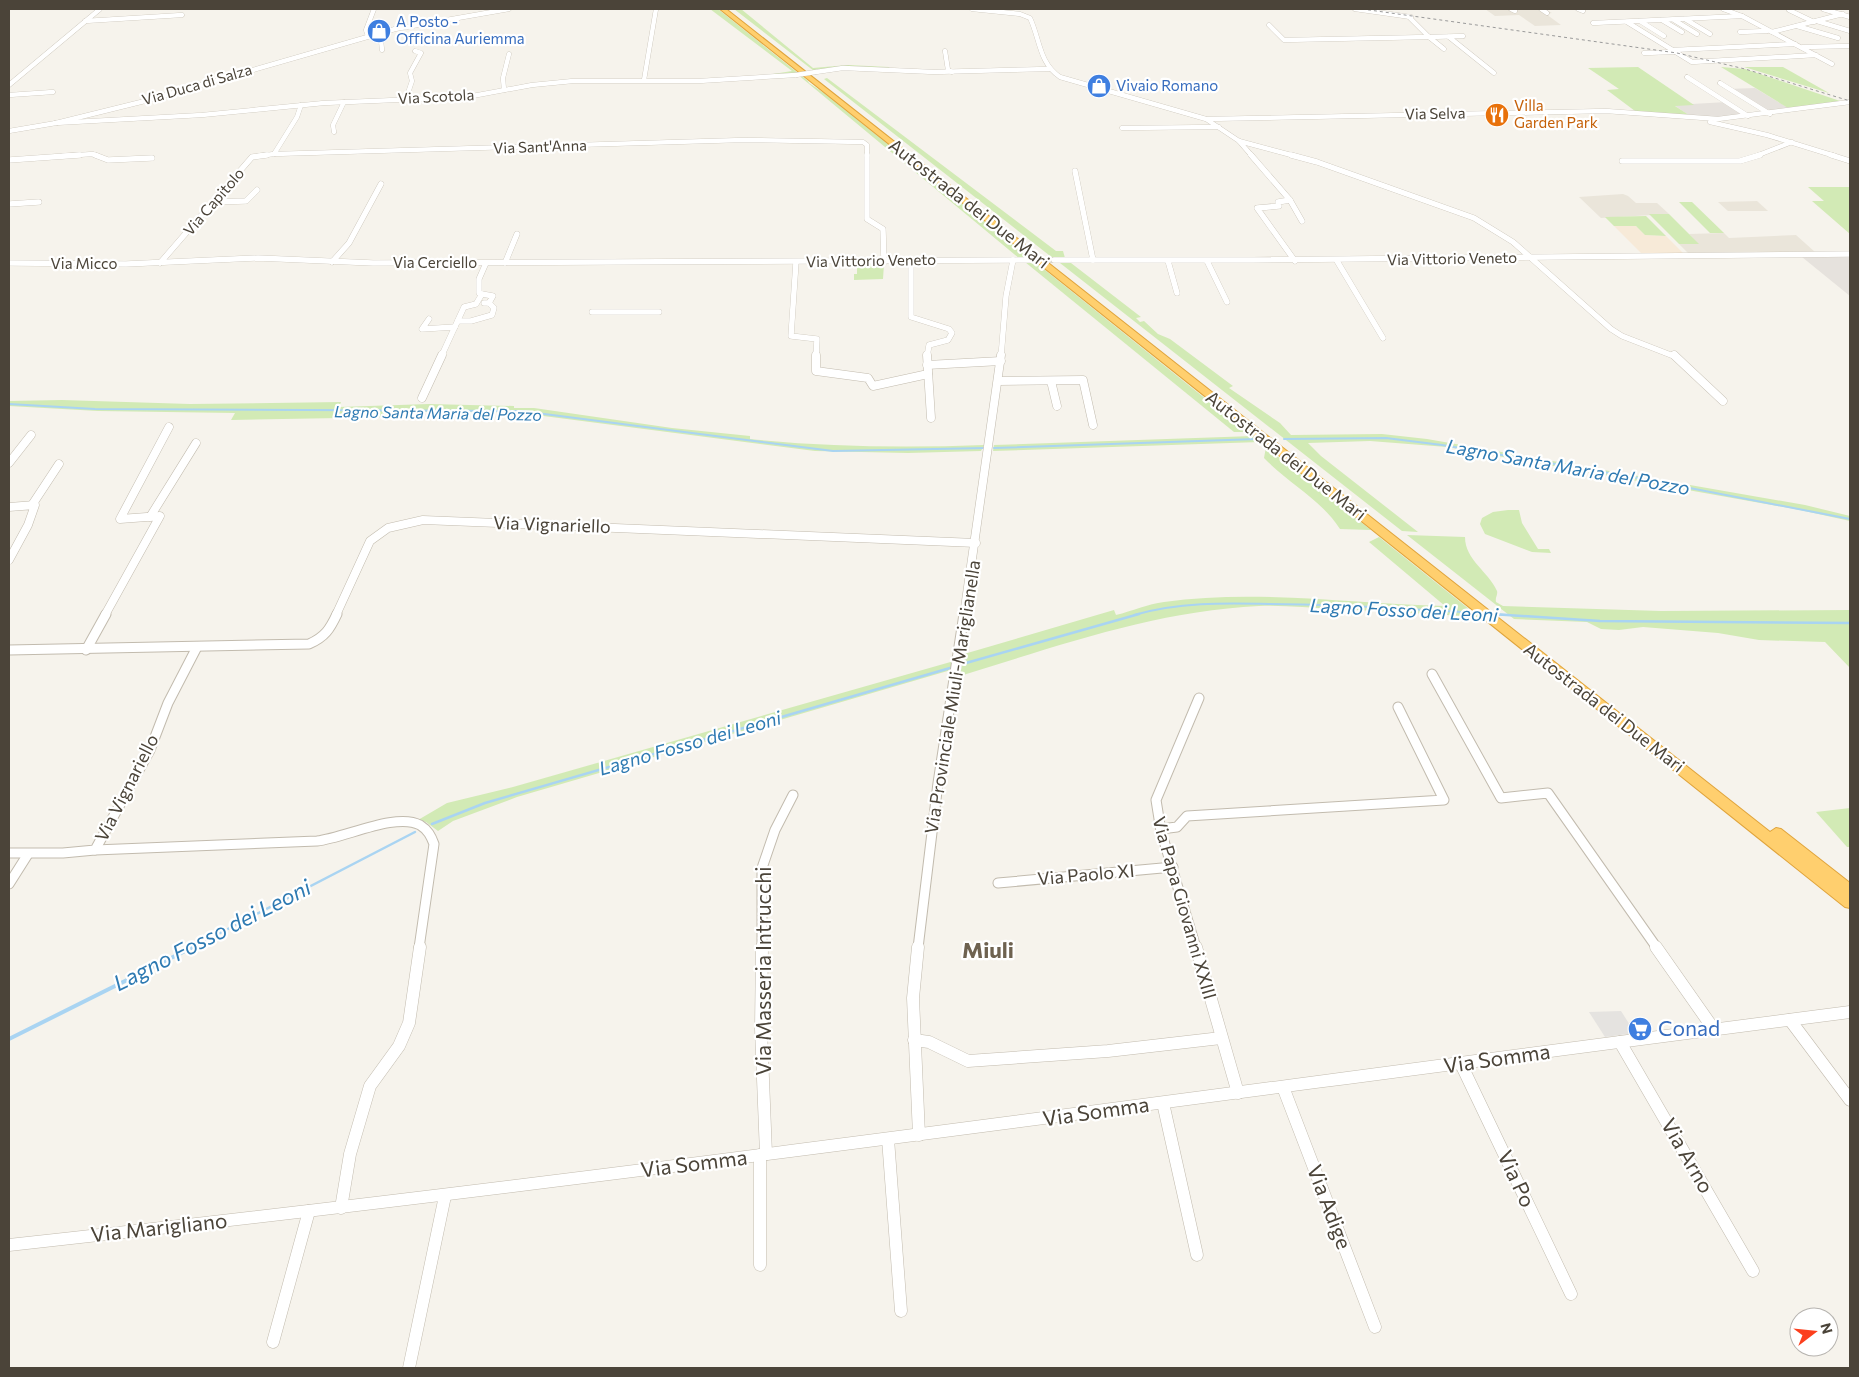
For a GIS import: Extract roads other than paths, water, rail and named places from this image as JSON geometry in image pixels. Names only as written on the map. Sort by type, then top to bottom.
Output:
[{"type":"highway","name":"Autostrada dei Due Mari","points":[[723,9],[1458,593],[1518,636],[1850,892]]},
{"type":"highway","name":"Autostrada dei Due Mari","points":[[728,9],[1471,594],[1518,636],[1850,903]]},
{"type":"street","points":[[9,85],[100,9]]},
{"type":"street","points":[[368,36],[366,30],[374,9]]},
{"type":"street","name":"Via Duca di Salza","points":[[11,131],[55,123],[148,99],[375,34],[509,9]]},
{"type":"street","points":[[644,80],[656,9]]},
{"type":"street","points":[[972,9],[1015,13],[1030,18],[1039,48],[1049,69],[1060,77],[1206,119],[1213,122],[1227,135],[1239,141],[1317,162],[1464,214],[1502,234],[1610,329],[1632,340],[1675,356],[1723,401]]},
{"type":"street","points":[[1355,9],[1410,17],[1429,37],[1444,49]]},
{"type":"street","points":[[1373,9],[1402,13],[1401,16]]},
{"type":"street","points":[[1541,9],[1547,13]]},
{"type":"street","points":[[1723,9],[1742,16],[1832,64]]},
{"type":"street","points":[[1823,9],[1850,16]]},
{"type":"street","points":[[1789,10],[1815,21],[1850,31]]},
{"type":"street","points":[[1740,32],[1771,31],[1843,14]]},
{"type":"street","points":[[84,21],[182,15]]},
{"type":"street","points":[[1593,23],[1742,16]]},
{"type":"street","points":[[1684,19],[1710,34]]},
{"type":"street","points":[[1662,20],[1682,32]]},
{"type":"street","points":[[1673,20],[1697,34]]},
{"type":"street","points":[[1640,21],[1664,36]]},
{"type":"street","points":[[1651,21],[1665,29]]},
{"type":"street","points":[[1627,22],[1692,62],[1816,55]]},
{"type":"street","points":[[1269,25],[1284,40],[1463,36]]},
{"type":"street","points":[[1796,26],[1838,38]]},
{"type":"street","points":[[375,34],[381,40],[382,50]]},
{"type":"street","points":[[1449,36],[1494,73]]},
{"type":"street","points":[[1644,53],[1795,44]]},
{"type":"street","points":[[1800,47],[1850,46]]},
{"type":"street","points":[[945,51],[948,70],[952,72]]},
{"type":"street","points":[[406,99],[412,82],[410,73],[421,54],[415,52]]},
{"type":"street","points":[[504,90],[503,78],[509,54]]},
{"type":"street","name":"Via Scotola","points":[[55,123],[202,115],[344,102],[468,97],[573,81],[699,81],[796,75],[843,68],[952,72],[1049,69]]},
{"type":"street","points":[[1687,77],[1748,116]]},
{"type":"street","points":[[9,79],[16,78]]},
{"type":"street","points":[[1720,83],[1770,114]]},
{"type":"street","points":[[9,95],[53,92]]},
{"type":"street","points":[[334,132],[332,125],[344,102]]},
{"type":"street","name":"Via Selva","points":[[1206,119],[1606,110],[1701,119],[1770,114],[1850,102]]},
{"type":"street","points":[[274,154],[297,117],[301,105]]},
{"type":"street","name":"Via Selva","points":[[1213,122],[1228,119]]},
{"type":"street","points":[[1701,119],[1792,142],[1850,161]]},
{"type":"street","points":[[1122,128],[1219,127]]},
{"type":"street","points":[[9,139],[11,131]]},
{"type":"street","name":"Via Sant'Anna","points":[[274,154],[743,140],[863,142],[867,145],[867,219],[883,230],[884,262]]},
{"type":"street","points":[[1239,141],[1290,200],[1302,221]]},
{"type":"street","points":[[1622,161],[1740,161],[1766,154],[1792,142]]},
{"type":"street","points":[[9,160],[93,154],[108,160],[152,158]]},
{"type":"street","name":"Via Capitolo","points":[[160,263],[252,157],[274,154]]},
{"type":"street","points":[[1075,171],[1093,260]]},
{"type":"street","points":[[332,262],[349,243],[381,184]]},
{"type":"street","points":[[213,202],[245,201],[257,190]]},
{"type":"street","points":[[1290,200],[1278,202],[1279,206],[1257,208],[1295,261]]},
{"type":"street","points":[[9,204],[38,202]]},
{"type":"street","points":[[505,263],[517,234]]},
{"type":"street","name":"Via Vittorio Veneto","points":[[1054,260],[1337,261],[1530,258],[1616,254],[1850,254]]},
{"type":"street","name":"Via Cerciello","points":[[160,263],[258,258],[332,262],[710,263]]},
{"type":"street","name":"Via Provinciale Miuli-Mariglianella","points":[[919,1135],[913,998],[920,925],[938,783],[976,543],[1001,361],[1006,296],[1013,260]]},
{"type":"street","name":"Via Vittorio Veneto","points":[[710,263],[1032,260]]},
{"type":"street","points":[[911,261],[911,317],[949,329],[952,333],[944,342],[928,346],[927,365],[931,418]]},
{"type":"street","points":[[1168,261],[1176,293]]},
{"type":"street","points":[[1207,261],[1227,302]]},
{"type":"street","points":[[1337,261],[1383,338]]},
{"type":"street","points":[[796,262],[791,336],[817,339],[816,371],[868,378],[873,386],[928,374]]},
{"type":"street","name":"Via Micco","points":[[9,264],[160,263]]},
{"type":"street","points":[[486,263],[479,279],[479,294],[493,296],[489,303]]},
{"type":"street","points":[[477,302],[482,294]]},
{"type":"street","points":[[422,398],[456,324],[464,307],[477,302],[489,303],[494,308],[492,315],[456,324],[422,329],[429,319]]},
{"type":"street","points":[[592,312],[659,312]]},
{"type":"street","points":[[927,365],[1001,361]]},
{"type":"street","points":[[998,381],[1083,380],[1093,424]]},
{"type":"street","points":[[1052,381],[1057,406]]},
{"type":"street","points":[[86,650],[160,516],[120,519],[169,427]]},
{"type":"street","points":[[9,463],[31,435]]},
{"type":"street","points":[[150,517],[196,443]]},
{"type":"street","points":[[32,505],[59,464]]},
{"type":"street","points":[[9,507],[36,505],[28,526],[9,560]]},
{"type":"street","name":"Via Vignariello","points":[[9,650],[297,646],[321,639],[329,632],[370,541],[386,528],[412,521],[433,520],[976,543]]},
{"type":"street","name":"Via Vignariello","points":[[9,853],[28,854],[95,850],[142,766],[168,703],[197,647]]},
{"type":"street","points":[[1432,674],[1501,798],[1548,793],[1715,1031]]},
{"type":"street","name":"Via Papa Giovanni XXIII","points":[[1199,698],[1156,800],[1157,822],[1174,867],[1238,1093]]},
{"type":"street","points":[[1161,830],[1177,827],[1187,816],[1444,800],[1398,707]]},
{"type":"street","name":"Via Masseria Intrucchi","points":[[760,1265],[763,1155],[761,1029],[762,868],[775,830],[793,795]]},
{"type":"street","points":[[95,850],[317,841],[343,837],[389,823],[400,822],[418,825],[426,829],[434,844],[414,993],[405,1033],[370,1086],[350,1154],[341,1208]]},
{"type":"street","points":[[9,884],[28,854]]},
{"type":"street","name":"Via Paolo XI","points":[[998,882],[1174,867]]},
{"type":"street","name":"Via Somma","points":[[341,1208],[919,1135],[1850,1012]]},
{"type":"street","points":[[1790,1020],[1850,1100]]},
{"type":"street","points":[[914,1040],[929,1042],[968,1061],[1108,1051],[1221,1038]]},
{"type":"street","name":"Via Arno","points":[[1620,1042],[1754,1271]]},
{"type":"street","name":"Via Po","points":[[1461,1064],[1571,1294]]},
{"type":"street","name":"Via Adige","points":[[1283,1087],[1375,1328]]},
{"type":"street","points":[[1163,1103],[1197,1255]]},
{"type":"street","points":[[888,1139],[901,1311]]},
{"type":"street","points":[[409,1368],[445,1196]]},
{"type":"street","name":"Via Marigliano","points":[[9,1244],[341,1208]]},
{"type":"street","points":[[273,1342],[309,1211]]},
{"type":"waterway","name":"Lagno Santa Maria del Pozzo","points":[[9,404],[95,409],[521,411],[833,451],[986,448]]},
{"type":"waterway","name":"Lagno Santa Maria del Pozzo","points":[[1284,439],[1386,438],[1442,445],[1633,477],[1850,519]]},
{"type":"waterway","name":"Lagno Santa Maria del Pozzo","points":[[994,448],[1257,439]]},
{"type":"waterway","name":"Lagno Fosso dei Leoni","points":[[1134,615],[1184,606],[1235,603],[1348,606],[1478,613]]},
{"type":"waterway","name":"Lagno Fosso dei Leoni","points":[[966,663],[1139,614]]},
{"type":"waterway","name":"Lagno Fosso dei Leoni","points":[[1509,615],[1491,614],[1600,621],[1850,623]]},
{"type":"waterway","name":"Lagno Fosso dei Leoni","points":[[432,824],[485,803],[950,668]]},
{"type":"waterway","name":"Lagno Fosso dei Leoni","points":[[191,948],[415,832]]},
{"type":"waterway","name":"Lagno Fosso dei Leoni","points":[[9,1039],[191,948]]},
{"type":"tunnel","points":[[1032,260],[1054,260]]},
{"type":"railway","points":[[1362,9],[1677,53],[1745,69],[1850,101]]},
{"type":"place","name":"A Posto - Officina Auriemma","points":[[379,31]]},
{"type":"place","name":"Vivaio Romano","points":[[1099,86]]},
{"type":"place","name":"Villa Garden Park","points":[[1497,115]]},
{"type":"place","name":"Conad","points":[[1640,1029]]},
{"type":"district","name":"Miuli","points":[[988,950]]}]
